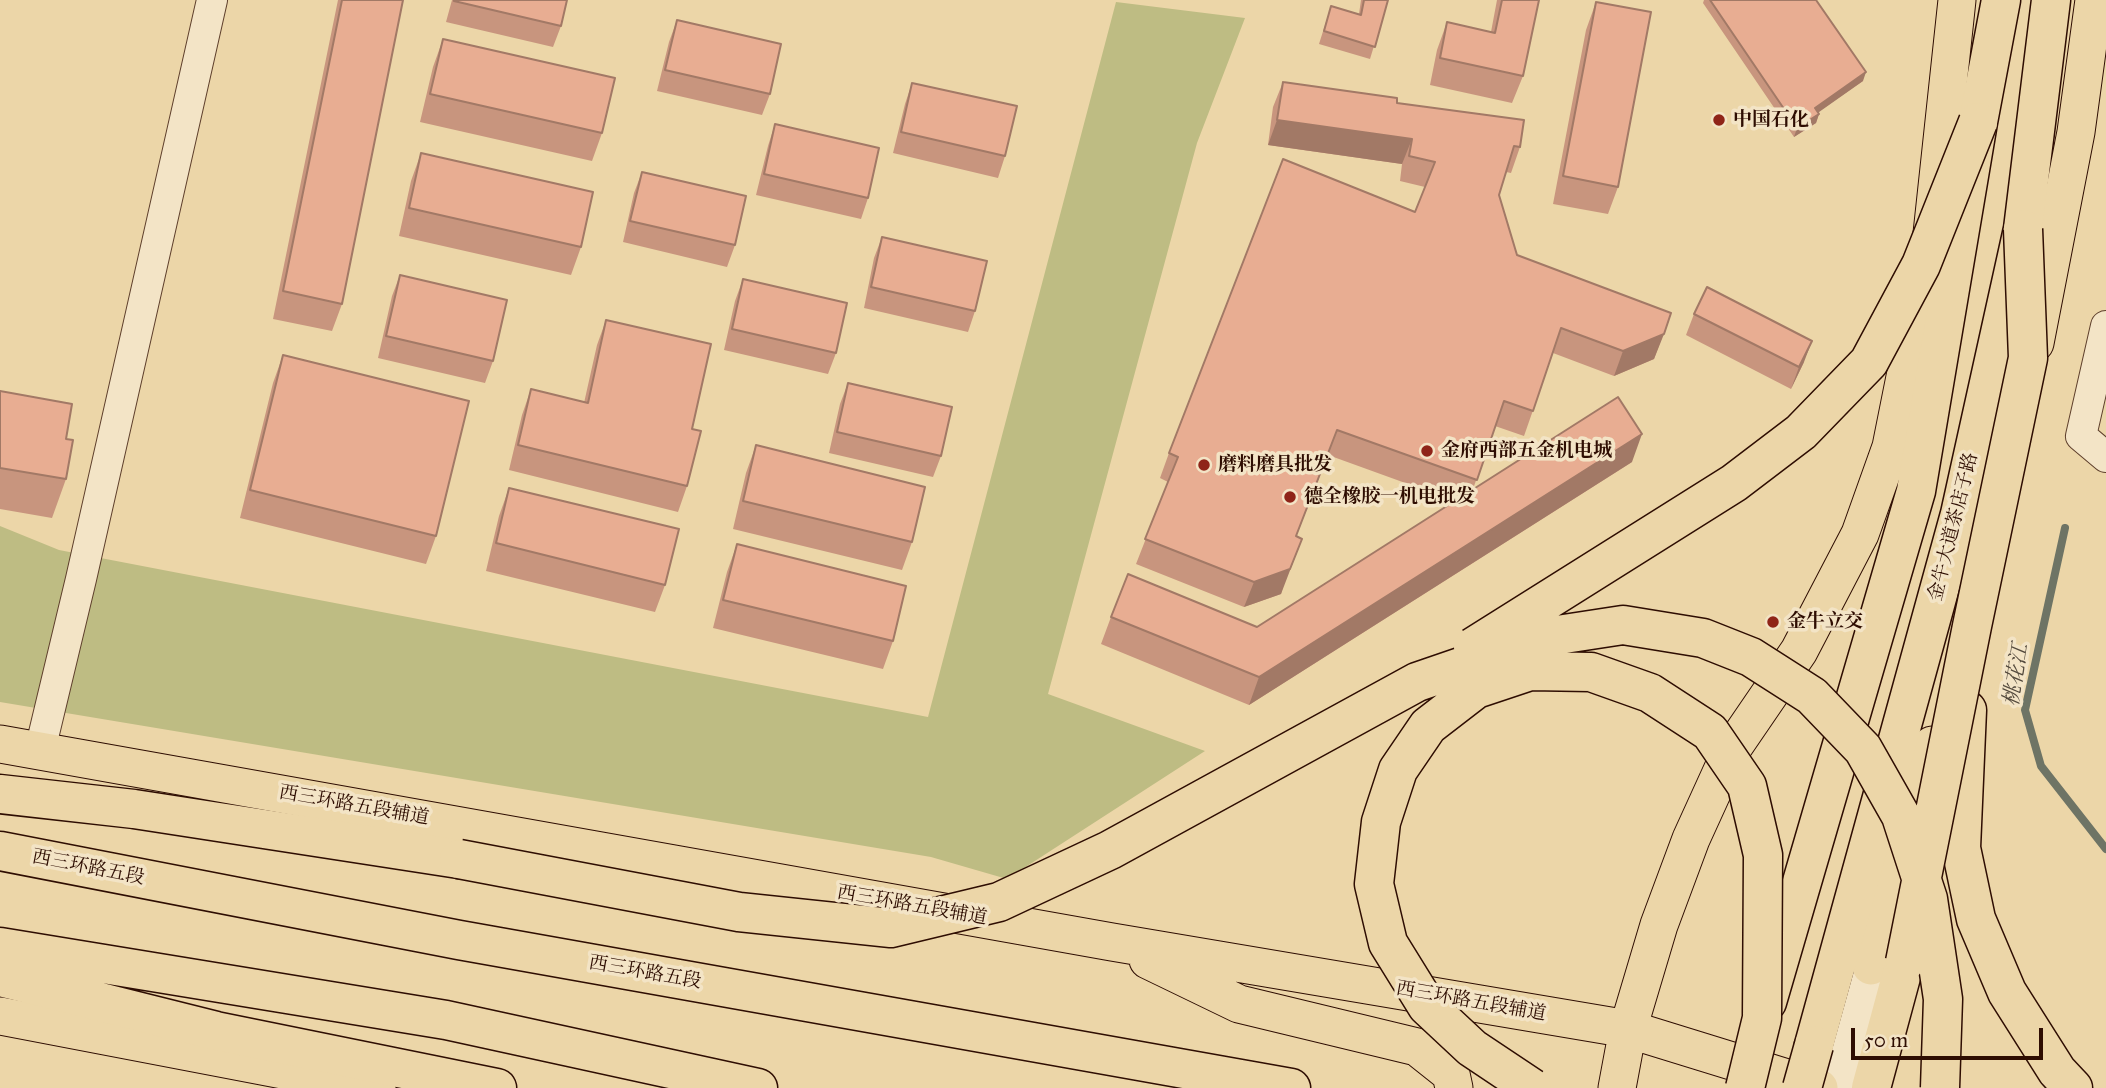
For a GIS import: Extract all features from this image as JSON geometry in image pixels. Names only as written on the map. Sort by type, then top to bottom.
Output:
[{"type":"highway","points":[[1745,1088],[1762,1018],[1916,491],[2001,0]]},
{"type":"highway","name":"金牛大道茶店子路","points":[[1802,1088],[1960,514],[2022,229],[2051,0]]},
{"type":"highway","points":[[0,794],[134,809],[459,859],[739,912],[891,928],[999,902],[1110,850],[1417,682],[1734,483],[1801,432],[1869,362],[1921,265],[1978,122]]},
{"type":"highway","points":[[1871,1088],[1905,962],[2028,358],[2022,229]]},
{"type":"highway","points":[[1417,682],[1551,636],[1623,625],[1703,638],[1751,657],[1812,696],[1863,749],[1901,816],[1928,900],[1943,999],[1940,1088]]},
{"type":"highway","points":[[1972,625],[1961,848],[1976,919],[2007,992],[2057,1071],[2073,1088]]},
{"type":"highway","points":[[1532,1088],[1472,1048],[1427,1006],[1388,943],[1374,884],[1381,822],[1398,770],[1428,726],[1476,688],[1530,671],[1591,672],[1650,693],[1710,732],[1747,786],[1763,855],[1762,1018]]},
{"type":"highway","name":"西三环路五段","points":[[0,851],[459,940],[1291,1088]]},
{"type":"highway","points":[[0,947],[446,1020],[758,1088]]},
{"type":"highway","points":[[0,977],[216,1031],[497,1088]]},
{"type":"main road","points":[[1617,1088],[1628,1029],[1659,925],[1691,839],[1732,749],[1798,652],[1860,534],[1891,447],[1930,252],[1957,0]]},
{"type":"main road","points":[[1871,967],[1985,554],[2022,400],[2073,145],[2094,0]]},
{"type":"main road","name":"西三环路五段辅道","points":[[0,744],[1112,942],[1628,1029],[1819,1088]]},
{"type":"main road","points":[[1112,942],[1239,1004],[1417,1047],[1451,1074],[1454,1088]]},
{"type":"main road","points":[[0,1016],[377,1088]]},
{"type":"street","points":[[40,750],[85,565],[212,0]]},
{"type":"street","points":[[2106,326],[2081,436],[2106,457]]},
{"type":"street","points":[[1837,1088],[1871,967]]},
{"type":"shaded area","points":[[1116,2],[1245,18],[1197,143],[1048,694],[1205,751],[1007,879],[931,857],[0,702],[0,526],[59,550],[928,717]]},
{"type":"building","points":[[342,0],[403,0],[342,304],[283,291]]},
{"type":"building","points":[[454,0],[567,0],[561,26]]},
{"type":"building","points":[[1364,0],[1388,0],[1375,47],[1324,31],[1331,6],[1361,15]]},
{"type":"building","points":[[1502,0],[1539,0],[1523,76],[1440,58],[1447,22],[1495,33]]},
{"type":"building","points":[[1710,0],[1816,0],[1866,72],[1815,108],[1819,114],[1797,128]]},
{"type":"building","points":[[1596,2],[1651,12],[1618,187],[1563,176]]},
{"type":"building","points":[[677,20],[781,44],[770,94],[665,70]]},
{"type":"building","points":[[443,39],[615,78],[602,133],[430,94]]},
{"type":"building","points":[[1283,82],[1397,98],[1397,103],[1524,120],[1520,147],[1514,146],[1499,195],[1517,255],[1671,313],[1664,334],[1623,351],[1561,328],[1533,411],[1504,401],[1477,480],[1337,430],[1296,536],[1302,539],[1290,569],[1254,582],[1145,539],[1178,457],[1169,453],[1283,159],[1415,212],[1435,162],[1409,156],[1412,139],[1277,120]]},
{"type":"building","points":[[912,83],[1017,106],[1005,156],[901,132]]},
{"type":"building","points":[[775,124],[879,148],[868,198],[764,174]]},
{"type":"building","points":[[421,153],[593,192],[581,247],[409,208]]},
{"type":"building","points":[[642,172],[746,196],[735,245],[630,221]]},
{"type":"building","points":[[882,237],[987,261],[975,311],[871,287]]},
{"type":"building","points":[[400,275],[507,300],[493,361],[386,336]]},
{"type":"building","points":[[743,279],[847,303],[836,353],[732,329]]},
{"type":"building","points":[[1707,287],[1812,341],[1799,367],[1694,314]]},
{"type":"building","points":[[606,320],[711,344],[692,429],[701,431],[687,486],[518,445],[531,389],[588,403]]},
{"type":"building","points":[[283,355],[469,401],[436,536],[250,490]]},
{"type":"building","points":[[848,383],[952,407],[941,456],[837,432]]},
{"type":"building","points":[[0,391],[72,404],[66,439],[73,440],[66,479],[0,468]]},
{"type":"building","points":[[1618,397],[1642,434],[1259,677],[1111,617],[1128,574],[1257,627]]},
{"type":"building","points":[[756,445],[925,487],[912,542],[743,501]]},
{"type":"building","points":[[509,488],[679,529],[665,585],[496,543]]},
{"type":"building","points":[[737,544],[906,586],[893,641],[723,600]]},
{"type":"waterway","name":"桃花江","points":[[2065,528],[2025,710],[2041,766],[2106,849]]},
{"type":"place","name":"中国石化","points":[[1719,120]]},
{"type":"place","name":"金府西部五金机电城","points":[[1427,451]]},
{"type":"place","name":"磨料磨具批发","points":[[1204,465]]},
{"type":"place","name":"德全橡胶一机电批发","points":[[1290,497]]},
{"type":"place","name":"金牛立交","points":[[1773,622]]}]
